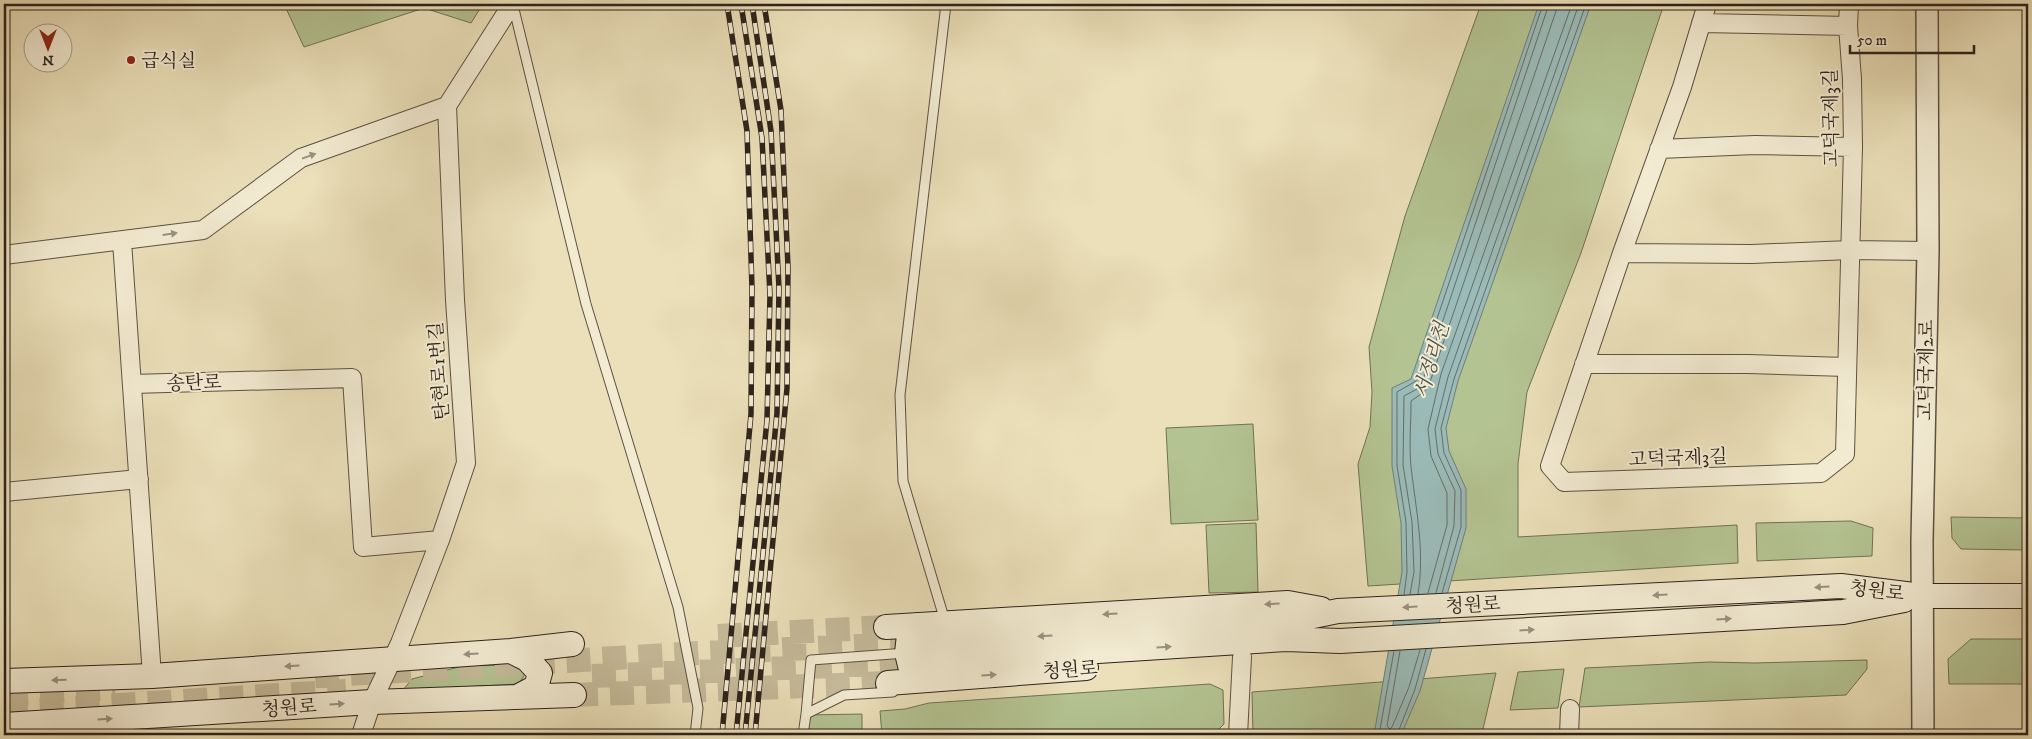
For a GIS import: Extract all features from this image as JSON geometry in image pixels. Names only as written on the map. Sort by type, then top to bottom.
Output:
[{"type":"main road","name":"청원로","points":[[919,653],[1289,620],[1338,611],[1476,603],[1841,586],[1922,596]]},
{"type":"main road","name":"청원로","points":[[919,653],[1286,639],[1340,642],[1843,612],[1922,596]]},
{"type":"main road","points":[[1922,596],[2028,596]]},
{"type":"main road","name":"청원로","points":[[888,683],[946,624],[1288,603],[1338,611]]},
{"type":"main road","name":"청원로","points":[[886,627],[949,678],[1286,654],[1340,642]]},
{"type":"main road","points":[[4,681],[152,676],[511,651],[572,644]]},
{"type":"main road","points":[[511,651],[527,658],[540,673],[536,687],[517,697]]},
{"type":"main road","name":"청원로","points":[[4,726],[372,702],[574,695]]},
{"type":"street","points":[[4,255],[203,230],[301,158],[447,106],[512,4]]},
{"type":"street","name":"고덕국제3길","points":[[1707,4],[1682,87],[1622,253],[1550,466],[1564,482],[1821,473],[1845,454],[1853,147],[1852,79],[1848,26],[1849,4]]},
{"type":"street","name":"고덕국제2로","points":[[1923,735],[1922,531],[1928,251],[1927,4]]},
{"type":"street","points":[[1701,23],[1848,26]]},
{"type":"street","name":"탄현로1번길","points":[[361,735],[372,702],[392,659],[440,540],[466,463],[455,300],[447,106]]},
{"type":"street","points":[[1659,149],[1755,145],[1853,147]]},
{"type":"street","points":[[122,241],[152,676]]},
{"type":"street","points":[[1622,253],[1752,254],[1850,250],[1928,251]]},
{"type":"street","points":[[1584,364],[1748,364],[1847,367]]},
{"type":"street","name":"송탄로","points":[[132,384],[352,378],[363,547],[440,540]]},
{"type":"street","points":[[4,492],[139,480]]},
{"type":"street","points":[[1238,735],[1242,657]]},
{"type":"street","points":[[1569,735],[1570,709]]},
{"type":"street","points":[[4,726],[6,735]]},
{"type":"lane","points":[[512,4],[586,304],[678,607],[698,708],[695,735]]},
{"type":"lane","points":[[946,4],[900,395],[903,481],[946,624]]},
{"type":"lane","points":[[803,735],[811,660],[919,653]]},
{"type":"lane","points":[[806,714],[844,696],[900,691],[949,678]]},
{"type":"green space","points":[[284,4],[483,4],[471,23],[424,8],[304,47]]},
{"type":"green space","points":[[1481,4],[1664,4],[1581,253],[1527,392],[1518,464],[1518,537],[1737,525],[1738,563],[1368,586],[1358,464],[1370,427],[1372,392],[1369,347],[1405,216]]},
{"type":"green space","points":[[1253,424],[1258,520],[1171,524],[1166,428]]},
{"type":"green space","points":[[1951,517],[2028,518],[2028,550],[1961,549],[1952,538]]},
{"type":"green space","points":[[1851,521],[1873,528],[1872,556],[1757,561],[1756,523]]},
{"type":"green space","points":[[1256,523],[1258,592],[1209,593],[1206,525]]},
{"type":"green space","points":[[1971,639],[2028,639],[2028,684],[1949,684],[1948,659]]},
{"type":"green space","points":[[1867,660],[1867,669],[1846,695],[1579,707],[1585,668],[1710,662],[1755,663]]},
{"type":"green space","points":[[518,665],[525,674],[519,684],[403,690],[412,679],[463,666]]},
{"type":"green space","points":[[1564,669],[1558,708],[1510,710],[1518,672]]},
{"type":"green space","points":[[1496,673],[1483,729],[1464,735],[1253,735],[1252,692]]},
{"type":"green space","points":[[1210,684],[1223,690],[1224,724],[1215,733],[1180,735],[882,735],[880,711],[905,709],[929,703]]},
{"type":"green space","points":[[862,714],[862,735],[803,735],[806,715]]},
{"type":"water","name":"서정리천","points":[[1539,4],[1591,4],[1458,381],[1446,428],[1449,451],[1466,489],[1466,528],[1420,691],[1401,735],[1374,735],[1402,572],[1401,523],[1392,466],[1392,388],[1411,379]]},
{"type":"tunnel","points":[[718,636],[886,627]]},
{"type":"tunnel","points":[[315,676],[700,653],[925,643]]},
{"type":"tunnel","points":[[592,676],[924,662]]},
{"type":"tunnel","points":[[574,695],[888,683]]},
{"type":"tunnel","points":[[4,695],[115,688]]},
{"type":"tunnel","points":[[4,712],[346,691]]},
{"type":"railway","points":[[722,735],[751,414],[752,288],[747,131],[727,4]]},
{"type":"railway","points":[[736,735],[767,420],[770,295],[762,138],[741,4]]},
{"type":"railway","points":[[745,735],[777,413],[779,288],[771,131],[752,4]]},
{"type":"railway","points":[[755,735],[787,388],[788,267],[781,110],[764,4]]},
{"type":"place","name":"급식실","points":[[131,60]]}]
